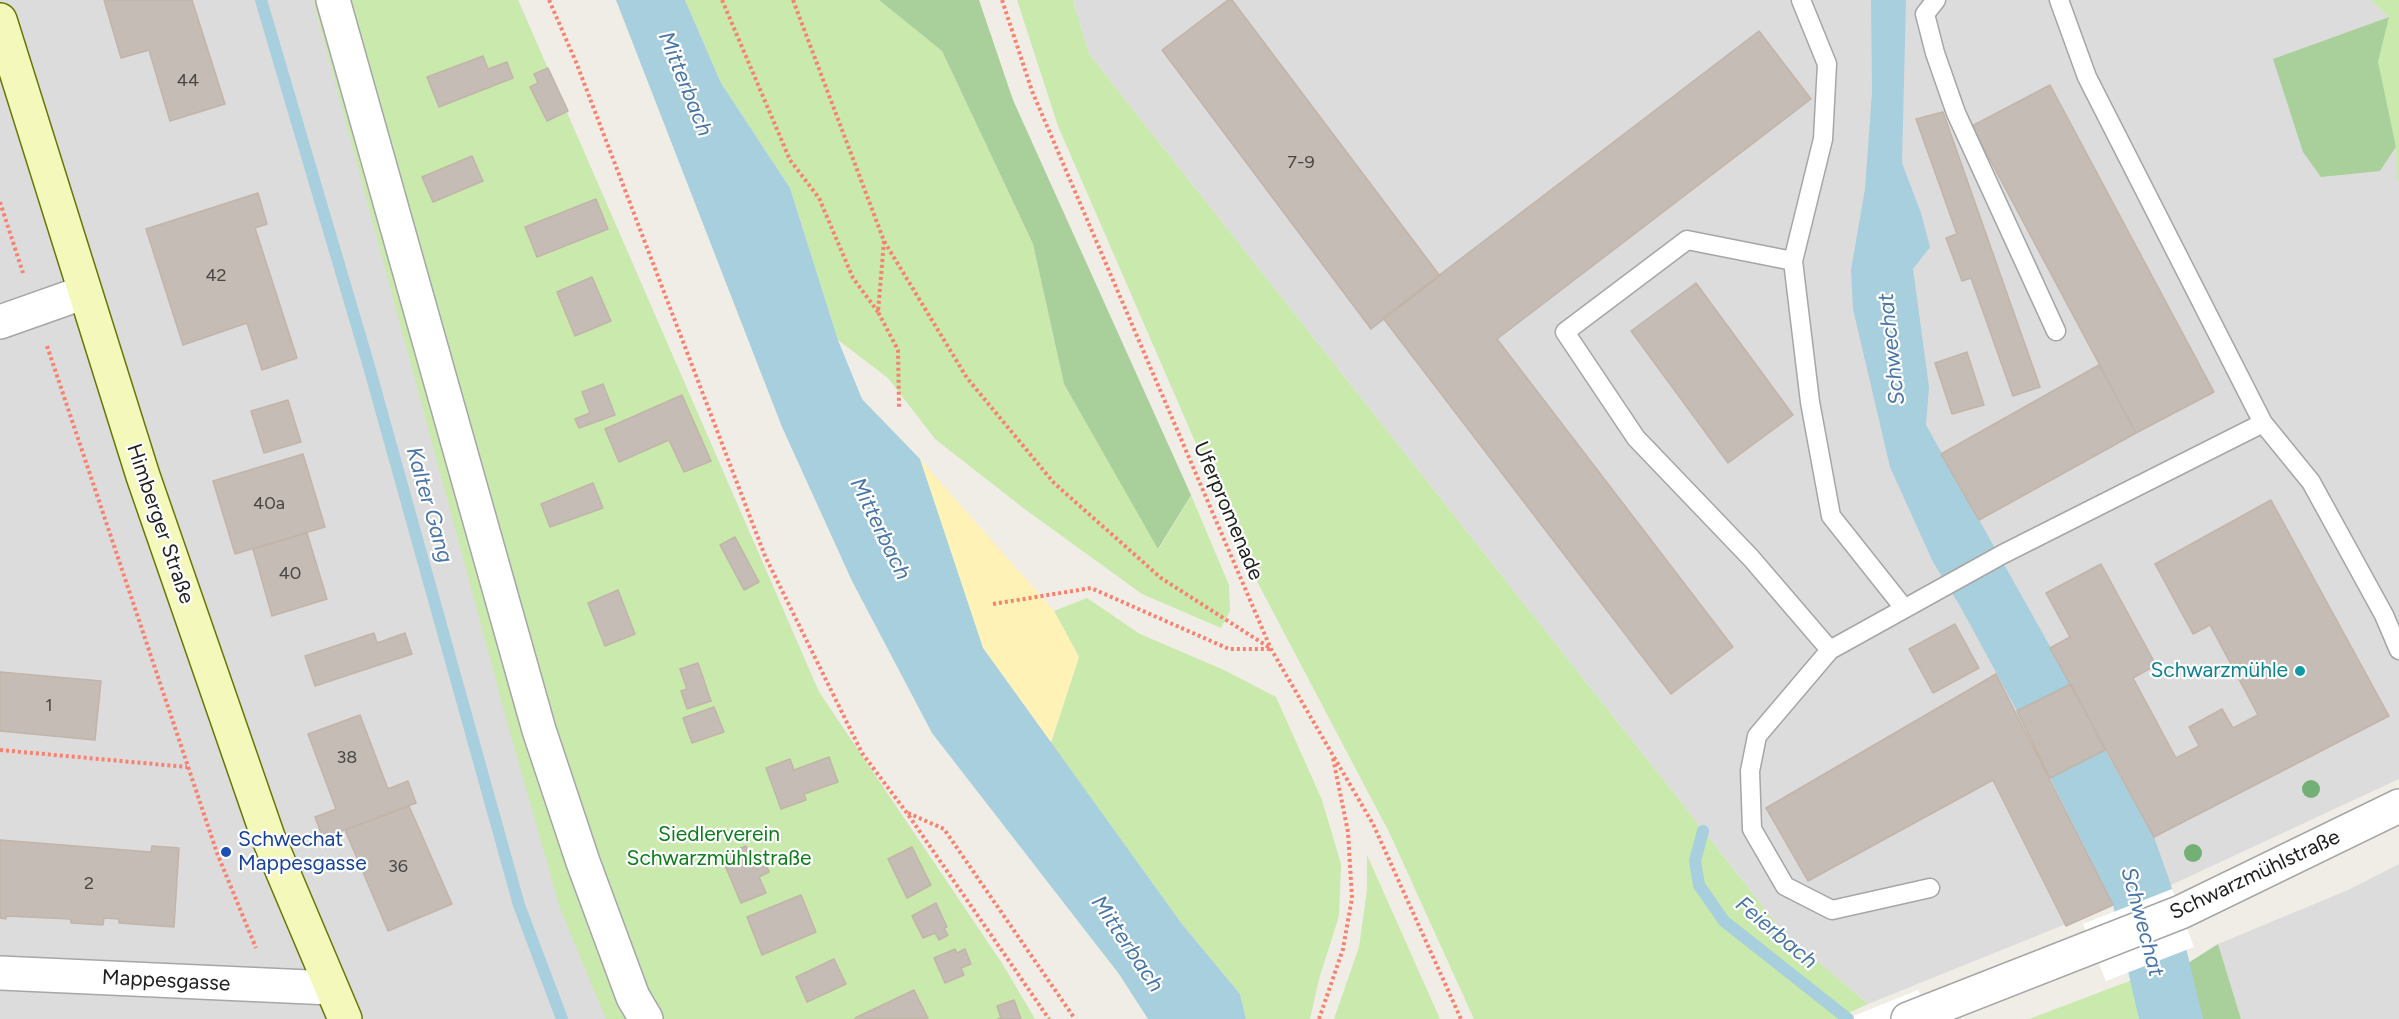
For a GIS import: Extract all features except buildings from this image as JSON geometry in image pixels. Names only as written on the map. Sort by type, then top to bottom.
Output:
[{"type":"main road","name":"Himberger Straße","points":[[0,20],[143,476],[268,837],[345,1019]]},
{"type":"street","points":[[333,0],[539,730],[583,862],[633,997],[646,1019]]},
{"type":"street","points":[[0,322],[85,292]]},
{"type":"street","name":"Schwarzmühlstraße","points":[[1918,1016],[2091,945],[2181,912],[2399,806]]},
{"type":"street","name":"Mappesgasse","points":[[0,973],[332,988]]},
{"type":"lane","points":[[1801,0],[1827,64],[1823,139],[1793,261],[1810,402],[1831,516],[1904,609]]},
{"type":"lane","points":[[1936,0],[1925,14],[1935,53],[1956,112],[2055,331]]},
{"type":"lane","points":[[2059,0],[2087,77],[2263,423],[2311,482],[2384,615],[2399,650]]},
{"type":"lane","points":[[1793,261],[1687,240],[1565,332],[1636,438],[1751,558],[1830,650]]},
{"type":"lane","points":[[1930,888],[1832,910],[1785,886],[1752,829],[1750,771],[1757,736],[1830,650],[2003,554],[2263,423]]},
{"type":"path","points":[[549,0],[576,62],[765,556],[862,753],[907,813],[1048,1019]]},
{"type":"path","points":[[722,0],[790,160],[819,198],[853,278],[878,312],[898,350],[898,408]]},
{"type":"path","points":[[793,0],[884,241],[968,378],[1054,483],[1161,578],[1271,649]]},
{"type":"path","name":"Uferpromenade","points":[[1002,0],[1032,91],[1271,649],[1373,824],[1461,1019]]},
{"type":"path","points":[[0,202],[217,853],[274,987]]},
{"type":"path","points":[[878,312],[884,241]]},
{"type":"path","points":[[993,604],[1091,588],[1229,649],[1271,649]]},
{"type":"path","points":[[0,750],[187,767]]},
{"type":"path","points":[[1318,1019],[1343,950],[1352,898],[1348,832],[1332,755]]},
{"type":"path","points":[[907,813],[945,829],[1075,1019]]},
{"type":"shaded area","points":[[0,0],[518,0],[819,692],[1003,965],[1035,1019],[0,1019]]},
{"type":"shaded area","points":[[1073,0],[2371,0],[2389,17],[2274,59],[2380,171],[2396,147],[2397,180],[2399,180],[2399,779],[2171,885],[2113,905],[1868,1004],[1783,932],[1089,54]]},
{"type":"shaded area","points":[[2399,864],[2399,1019],[2241,1019],[2218,944],[2348,890]]},
{"type":"green space","name":"Siedlerverein Schwarzmühlstraße","points":[[313,0],[518,0],[819,692],[1003,965],[1035,1019],[606,1019],[560,908],[510,732]]},
{"type":"green space","points":[[685,0],[879,0],[942,51],[1033,244],[1064,384],[1159,549],[1191,495],[1229,585],[1230,611],[1221,628],[1142,594],[1026,510],[935,439],[888,378],[838,340],[790,188],[721,83]]},
{"type":"green space","points":[[879,0],[979,0],[1013,100],[1191,495],[1158,549],[1064,384],[1033,244],[942,51]]},
{"type":"green space","points":[[1017,0],[1073,0],[1089,54],[1783,932],[1868,1004],[1836,1019],[1474,1019],[1390,834],[1250,568],[1058,126]]},
{"type":"green space","points":[[2371,0],[2399,0],[2399,180],[2397,181],[2396,147],[2377,62],[2389,17]]},
{"type":"green space","points":[[2389,17],[2378,62],[2396,147],[2380,171],[2321,177],[2303,152],[2273,59]]},
{"type":"green space","points":[[1087,598],[1140,634],[1224,670],[1276,697],[1322,800],[1341,864],[1339,916],[1319,979],[1310,1019],[1246,1019],[1240,994],[1182,924],[1051,743],[1079,657],[1054,611]]},
{"type":"green space","points":[[1367,855],[1440,1019],[1334,1019],[1359,947],[1367,890]]},
{"type":"green space","points":[[2218,944],[2241,1019],[2203,1019],[2188,963]]},
{"type":"green space","points":[[2132,980],[2139,1019],[2029,1019]]},
{"type":"sand","points":[[920,459],[1054,611],[1079,657],[1051,742],[983,648]]},
{"type":"water","name":"Mitterbach","points":[[616,0],[685,0],[721,83],[790,188],[838,340],[862,399],[920,459],[983,648],[1182,924],[1240,994],[1246,1019],[1148,1019],[1119,974],[932,733],[852,581],[782,427]]},
{"type":"water","name":"Schwechat","points":[[1871,0],[1906,0],[1902,163],[1921,213],[1930,247],[1913,269],[1929,387],[1926,425],[2071,684],[2017,711],[1960,606],[1933,562],[1890,467],[1853,309],[1851,270],[1865,189],[1872,92]]},
{"type":"water","name":"Schwechat","points":[[2105,750],[2154,837],[2171,885],[2203,1019],[2139,1019],[2113,905],[2050,778]]},
{"type":"pier","points":[[2172,889],[2194,947],[2106,981],[2083,924]]},
{"type":"pier","points":[[1918,990],[1930,1019],[1846,1019]]},
{"type":"waterway","name":"Kalter Gang","points":[[261,0],[368,363],[519,905],[562,1019]]},
{"type":"waterway","name":"Feierbach","points":[[1703,831],[1695,861],[1699,885],[1724,921],[1848,1019]]},
{"type":"place","name":"Schwarzmühle","points":[[2300,671]]},
{"type":"place","name":"Schwechat Mappesgasse","points":[[226,852]]}]
